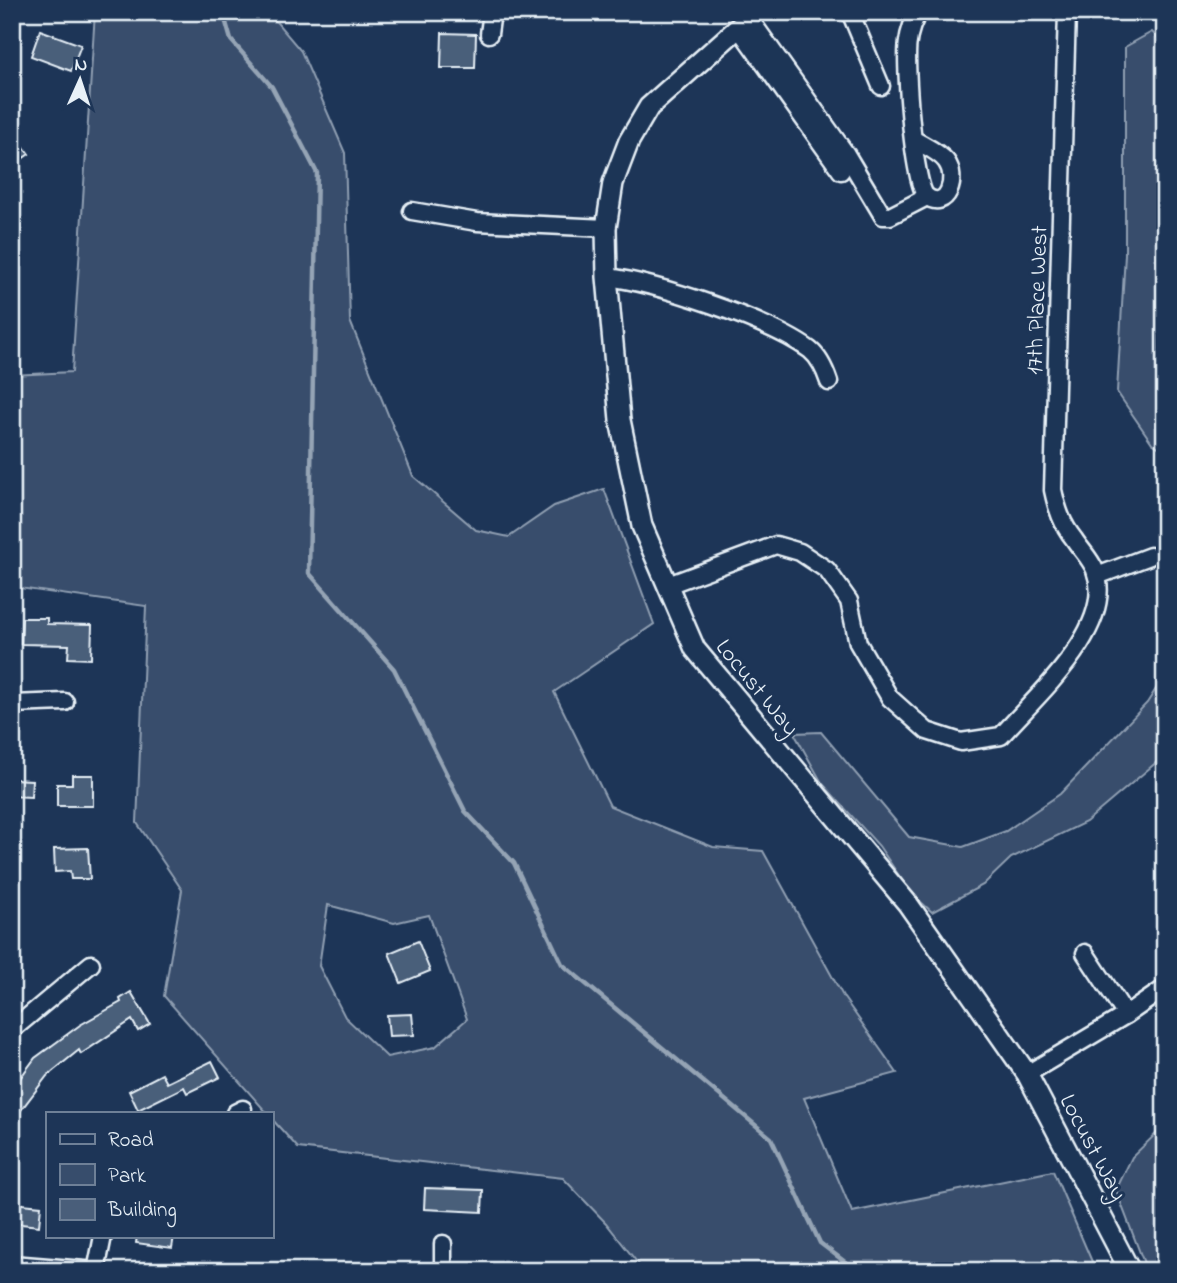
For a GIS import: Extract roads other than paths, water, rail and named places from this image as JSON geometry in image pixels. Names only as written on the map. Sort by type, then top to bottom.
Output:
[{"type":"main road","name":"Locust Way","points":[[748,19],[649,107],[619,163],[606,228],[607,277],[620,420],[642,526],[695,649],[908,904],[1027,1074],[1130,1271]]},
{"type":"street","points":[[489,34],[492,12]]},
{"type":"street","points":[[850,12],[881,86]]},
{"type":"street","points":[[915,140],[946,161],[953,181],[950,192],[943,197],[927,197],[920,188],[914,164],[915,140],[906,67],[908,42],[919,12]]},
{"type":"street","name":"17th Place West","points":[[1067,12],[1053,490],[1059,516],[1097,576]]},
{"type":"street","points":[[748,19],[846,154],[883,216],[890,216],[927,197]]},
{"type":"street","points":[[748,19],[803,116],[841,171]]},
{"type":"street","points":[[412,211],[477,222],[606,228]]},
{"type":"street","points":[[607,277],[648,286],[762,325],[811,351],[823,366],[829,382]]},
{"type":"street","points":[[668,585],[776,545],[800,552],[827,570],[849,601],[858,643],[891,698],[927,731],[961,742],[1001,736],[1090,632],[1098,599],[1097,576],[1150,556]]},
{"type":"street","points":[[12,704],[65,702]]},
{"type":"street","points":[[1085,953],[1126,1015]]},
{"type":"street","points":[[12,1030],[91,964]]},
{"type":"street","points":[[1027,1074],[1126,1015],[1165,988]]},
{"type":"street","points":[[12,1264],[97,1271],[103,1238]]},
{"type":"street","points":[[443,1244],[443,1271]]},
{"type":"waterway","points":[[223,12],[231,40],[272,87],[317,173],[309,573],[394,669],[465,811],[514,863],[562,964],[771,1138],[820,1243],[857,1271]]},
{"type":"waterway","points":[[1152,1271],[1165,1264]]}]
